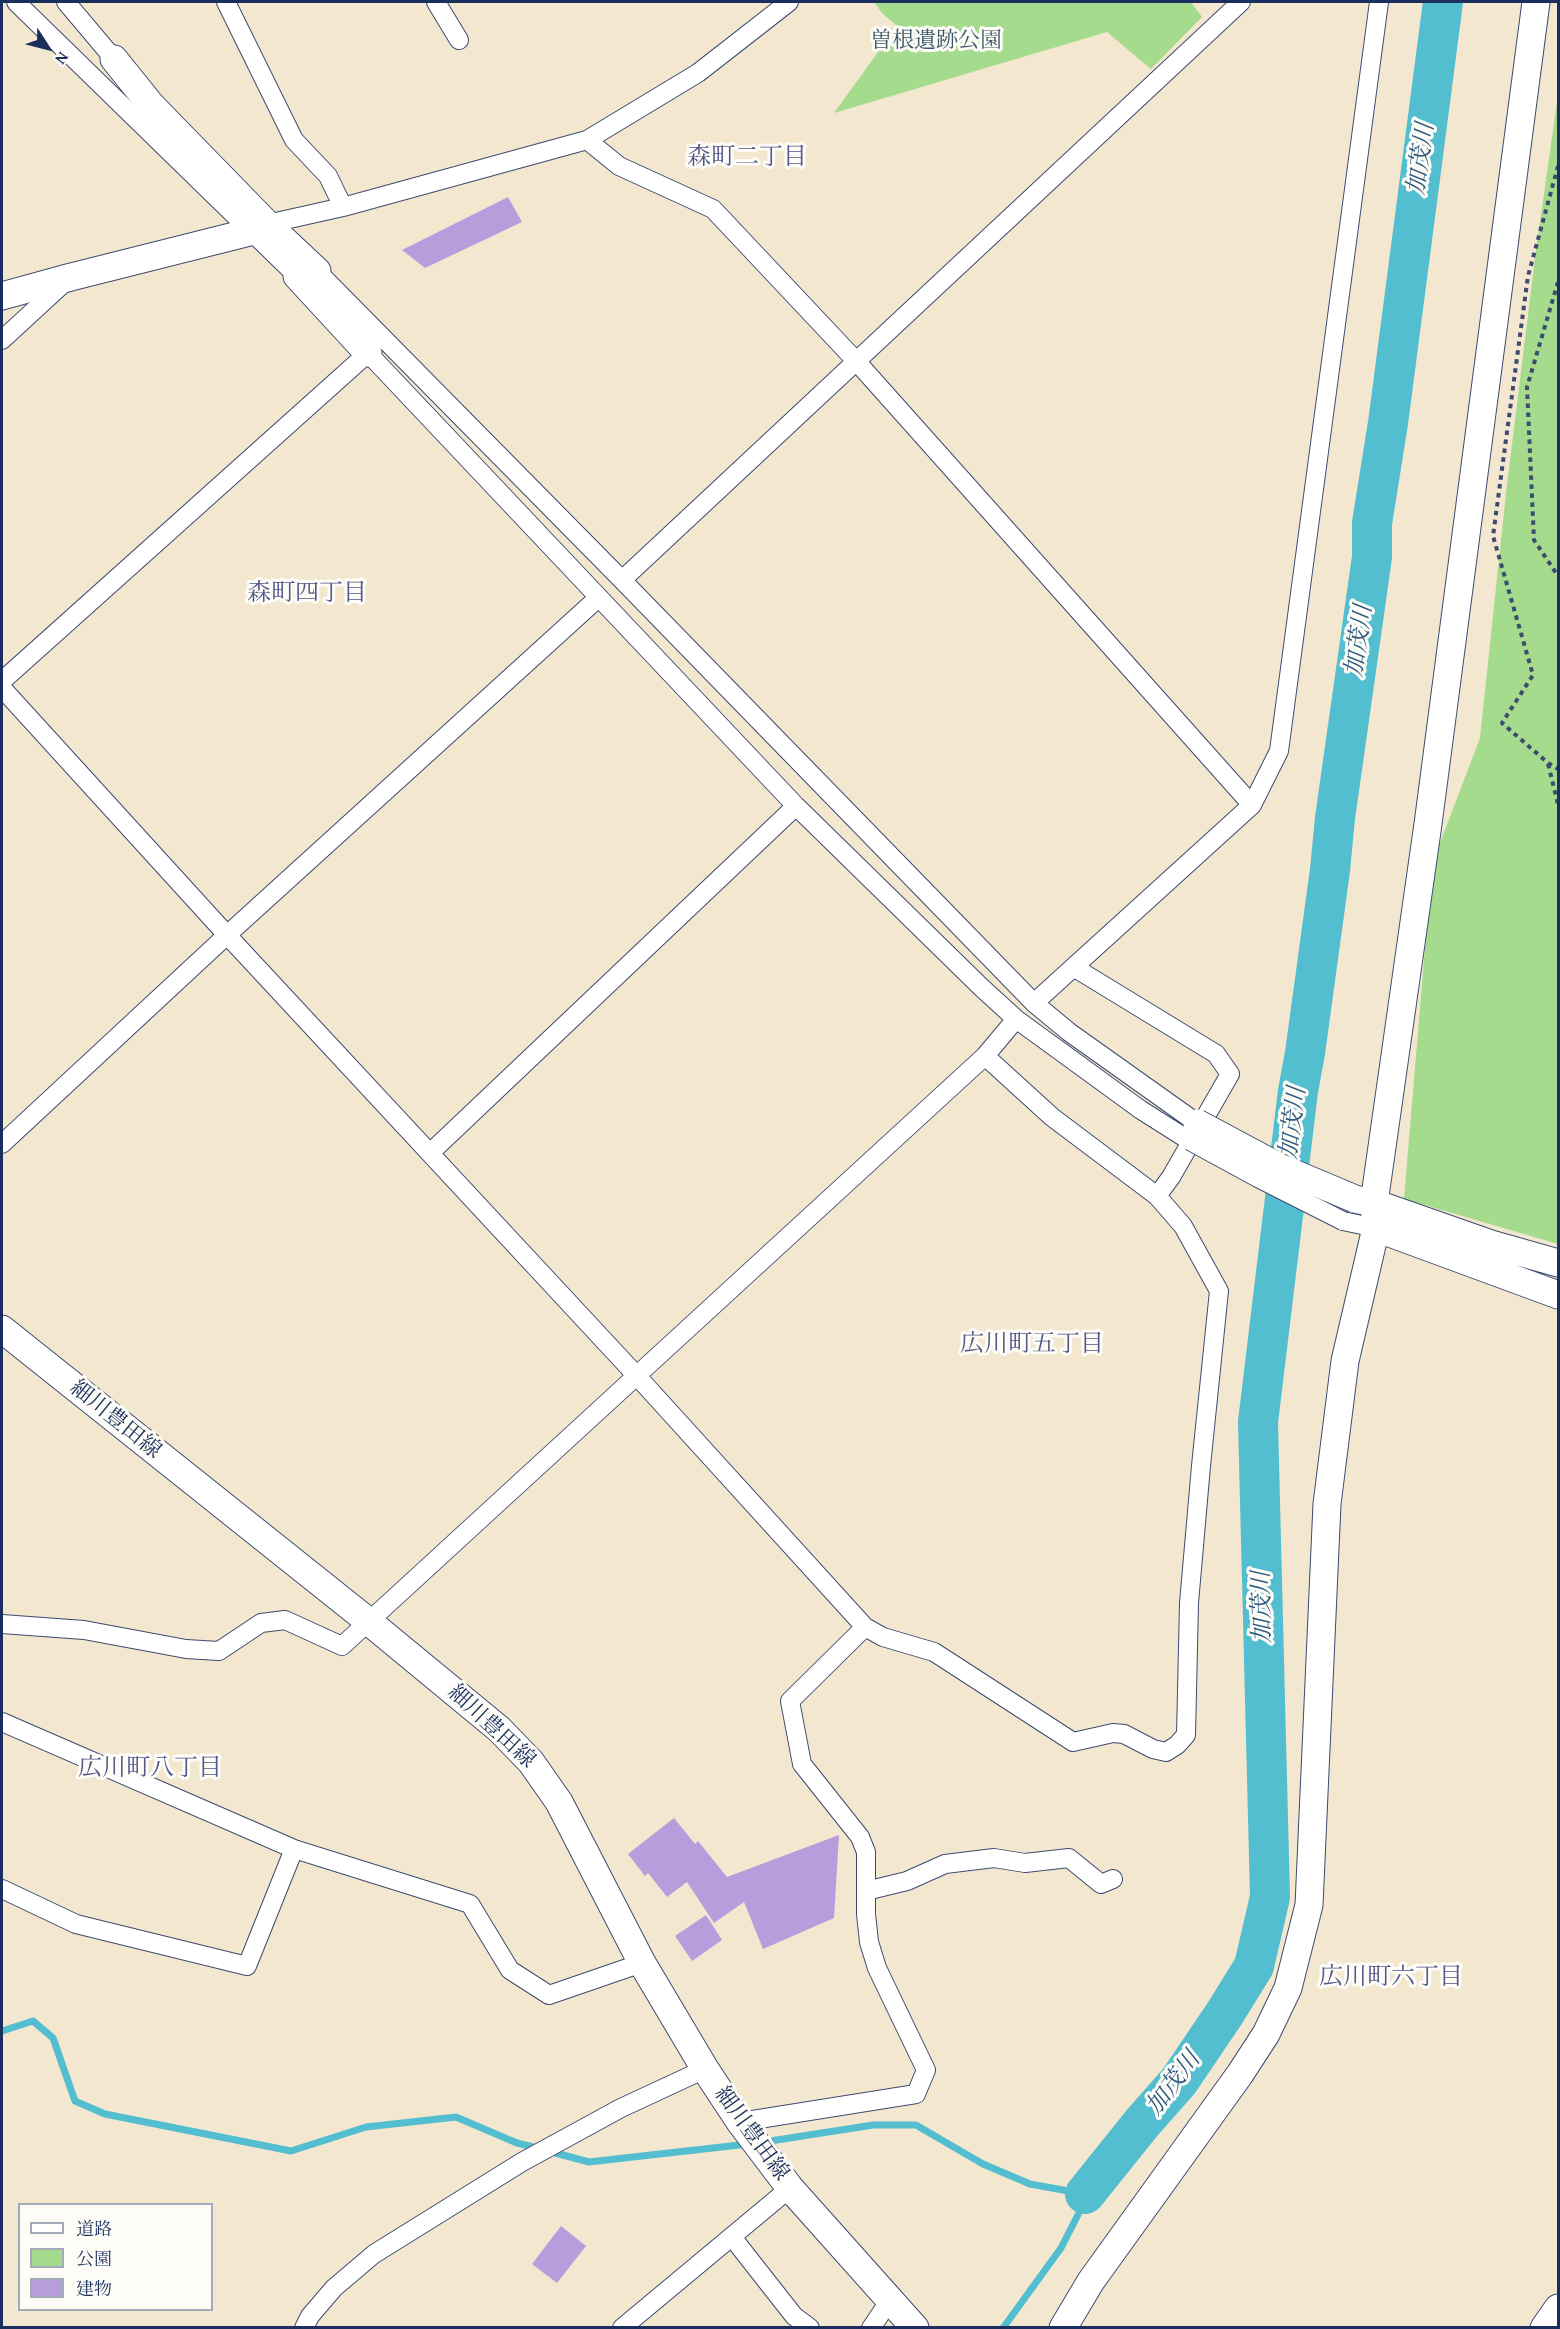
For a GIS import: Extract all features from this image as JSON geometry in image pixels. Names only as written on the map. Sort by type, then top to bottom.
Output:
[{"type":"street","points":[[16,2],[259,228],[622,580],[1034,1003],[1193,1132]]},
{"type":"street","points":[[66,2],[151,105],[259,228]]},
{"type":"street","points":[[226,2],[294,140],[328,176],[343,207]]},
{"type":"street","points":[[436,2],[459,40]]},
{"type":"street","points":[[2,296],[343,207],[586,140],[698,73],[789,2]]},
{"type":"street","points":[[622,580],[1241,2]]},
{"type":"street","points":[[1034,1003],[1252,805],[1279,751],[1379,2]]},
{"type":"street","points":[[1063,2328],[1091,2282],[1240,2074],[1266,2034],[1288,1988],[1309,1905],[1327,1504],[1362,1213],[1428,824],[1536,2]]},
{"type":"street","points":[[586,140],[619,166],[713,209],[857,362],[1252,805]]},
{"type":"street","points":[[307,274],[368,353],[598,598],[796,806],[1016,1019],[1141,1110],[1279,1167],[1362,1213],[1558,1295]]},
{"type":"street","points":[[2,340],[71,277]]},
{"type":"street","points":[[2,681],[368,353]]},
{"type":"street","points":[[2,1144],[227,935],[598,598]]},
{"type":"street","points":[[2,688],[227,935],[636,1374],[865,1627],[882,1636],[934,1652],[1073,1742],[1113,1733],[1124,1734],[1153,1749],[1166,1752],[1177,1745],[1185,1735],[1189,1603],[1219,1291],[1183,1226],[1157,1196],[1052,1117],[985,1056]]},
{"type":"street","points":[[430,1153],[796,806]]},
{"type":"street","points":[[1075,968],[1216,1054],[1230,1074],[1171,1177],[1157,1196]]},
{"type":"street","points":[[2,1624],[84,1630],[186,1649],[219,1651],[261,1623],[285,1620],[342,1646],[985,1056],[1016,1019]]},
{"type":"street","points":[[1362,1213],[1491,1244],[1558,1263]]},
{"type":"street","name":"細川豊田線","points":[[2,1329],[368,1621],[499,1729],[531,1762],[559,1802],[642,1963],[705,2069],[740,2122],[790,2188],[915,2328]]},
{"type":"street","points":[[740,2122],[916,2094],[926,2070],[877,1968],[868,1942],[866,1852],[860,1837],[802,1764],[789,1701],[865,1627]]},
{"type":"street","points":[[2,1722],[294,1849],[470,1904],[510,1970],[549,1995],[642,1963]]},
{"type":"street","points":[[2,1889],[76,1924],[247,1966],[294,1849]]},
{"type":"street","points":[[866,1891],[907,1881],[945,1864],[994,1858],[1025,1863],[1069,1858],[1101,1884],[1113,1879]]},
{"type":"street","points":[[304,2328],[310,2316],[334,2288],[374,2254],[528,2159],[621,2108],[705,2069]]},
{"type":"street","points":[[622,2328],[790,2188]]},
{"type":"street","points":[[732,2237],[794,2316],[810,2328]]},
{"type":"street","points":[[871,2328],[890,2300]]},
{"type":"street","points":[[1544,2328],[1558,2308]]},
{"type":"path","points":[[1558,166],[1528,276],[1493,536],[1533,675],[1502,723],[1558,769]]},
{"type":"path","points":[[1558,282],[1527,387],[1534,540],[1558,576]]},
{"type":"path","points":[[1548,763],[1558,804]]},
{"type":"green space","name":"曽根遺跡公園","points":[[874,2],[1191,2],[1202,17],[1151,69],[1107,32],[834,113],[897,26],[882,13]]},
{"type":"green space","points":[[1558,95],[1558,1244],[1404,1199],[1432,864],[1480,738],[1506,493]]},
{"type":"building","points":[[508,197],[522,222],[425,268],[402,250]]},
{"type":"building","points":[[674,1818],[695,1844],[698,1841],[727,1877],[839,1835],[834,1918],[763,1949],[744,1902],[714,1923],[687,1882],[667,1897],[648,1873],[645,1876],[628,1854]]},
{"type":"building","points":[[706,1915],[722,1940],[692,1961],[675,1936]]},
{"type":"building","points":[[561,2226],[586,2246],[557,2283],[532,2264]]},
{"type":"waterway","name":"加茂川","points":[[1085,2194],[1179,2081],[1225,2013],[1254,1966],[1270,1897],[1258,1422],[1298,1091],[1372,557],[1372,523],[1388,423],[1443,2]]},
{"type":"waterway","points":[[2,2031],[33,2021],[53,2038],[75,2101],[105,2114],[291,2151],[366,2127],[456,2117],[517,2143],[537,2148]]},
{"type":"waterway","points":[[764,2142],[873,2125],[916,2125],[983,2164],[1030,2184],[1085,2194],[1084,2203],[1061,2248],[1003,2328]]},
{"type":"waterway","points":[[548,2151],[589,2162],[748,2144]]},
{"type":"district","name":"森町二丁目","points":[[747,158]]},
{"type":"district","name":"森町四丁目","points":[[307,594]]},
{"type":"district","name":"広川町五丁目","points":[[1032,1345]]},
{"type":"district","name":"広川町八丁目","points":[[150,1769]]},
{"type":"district","name":"広川町六丁目","points":[[1391,1978]]}]
